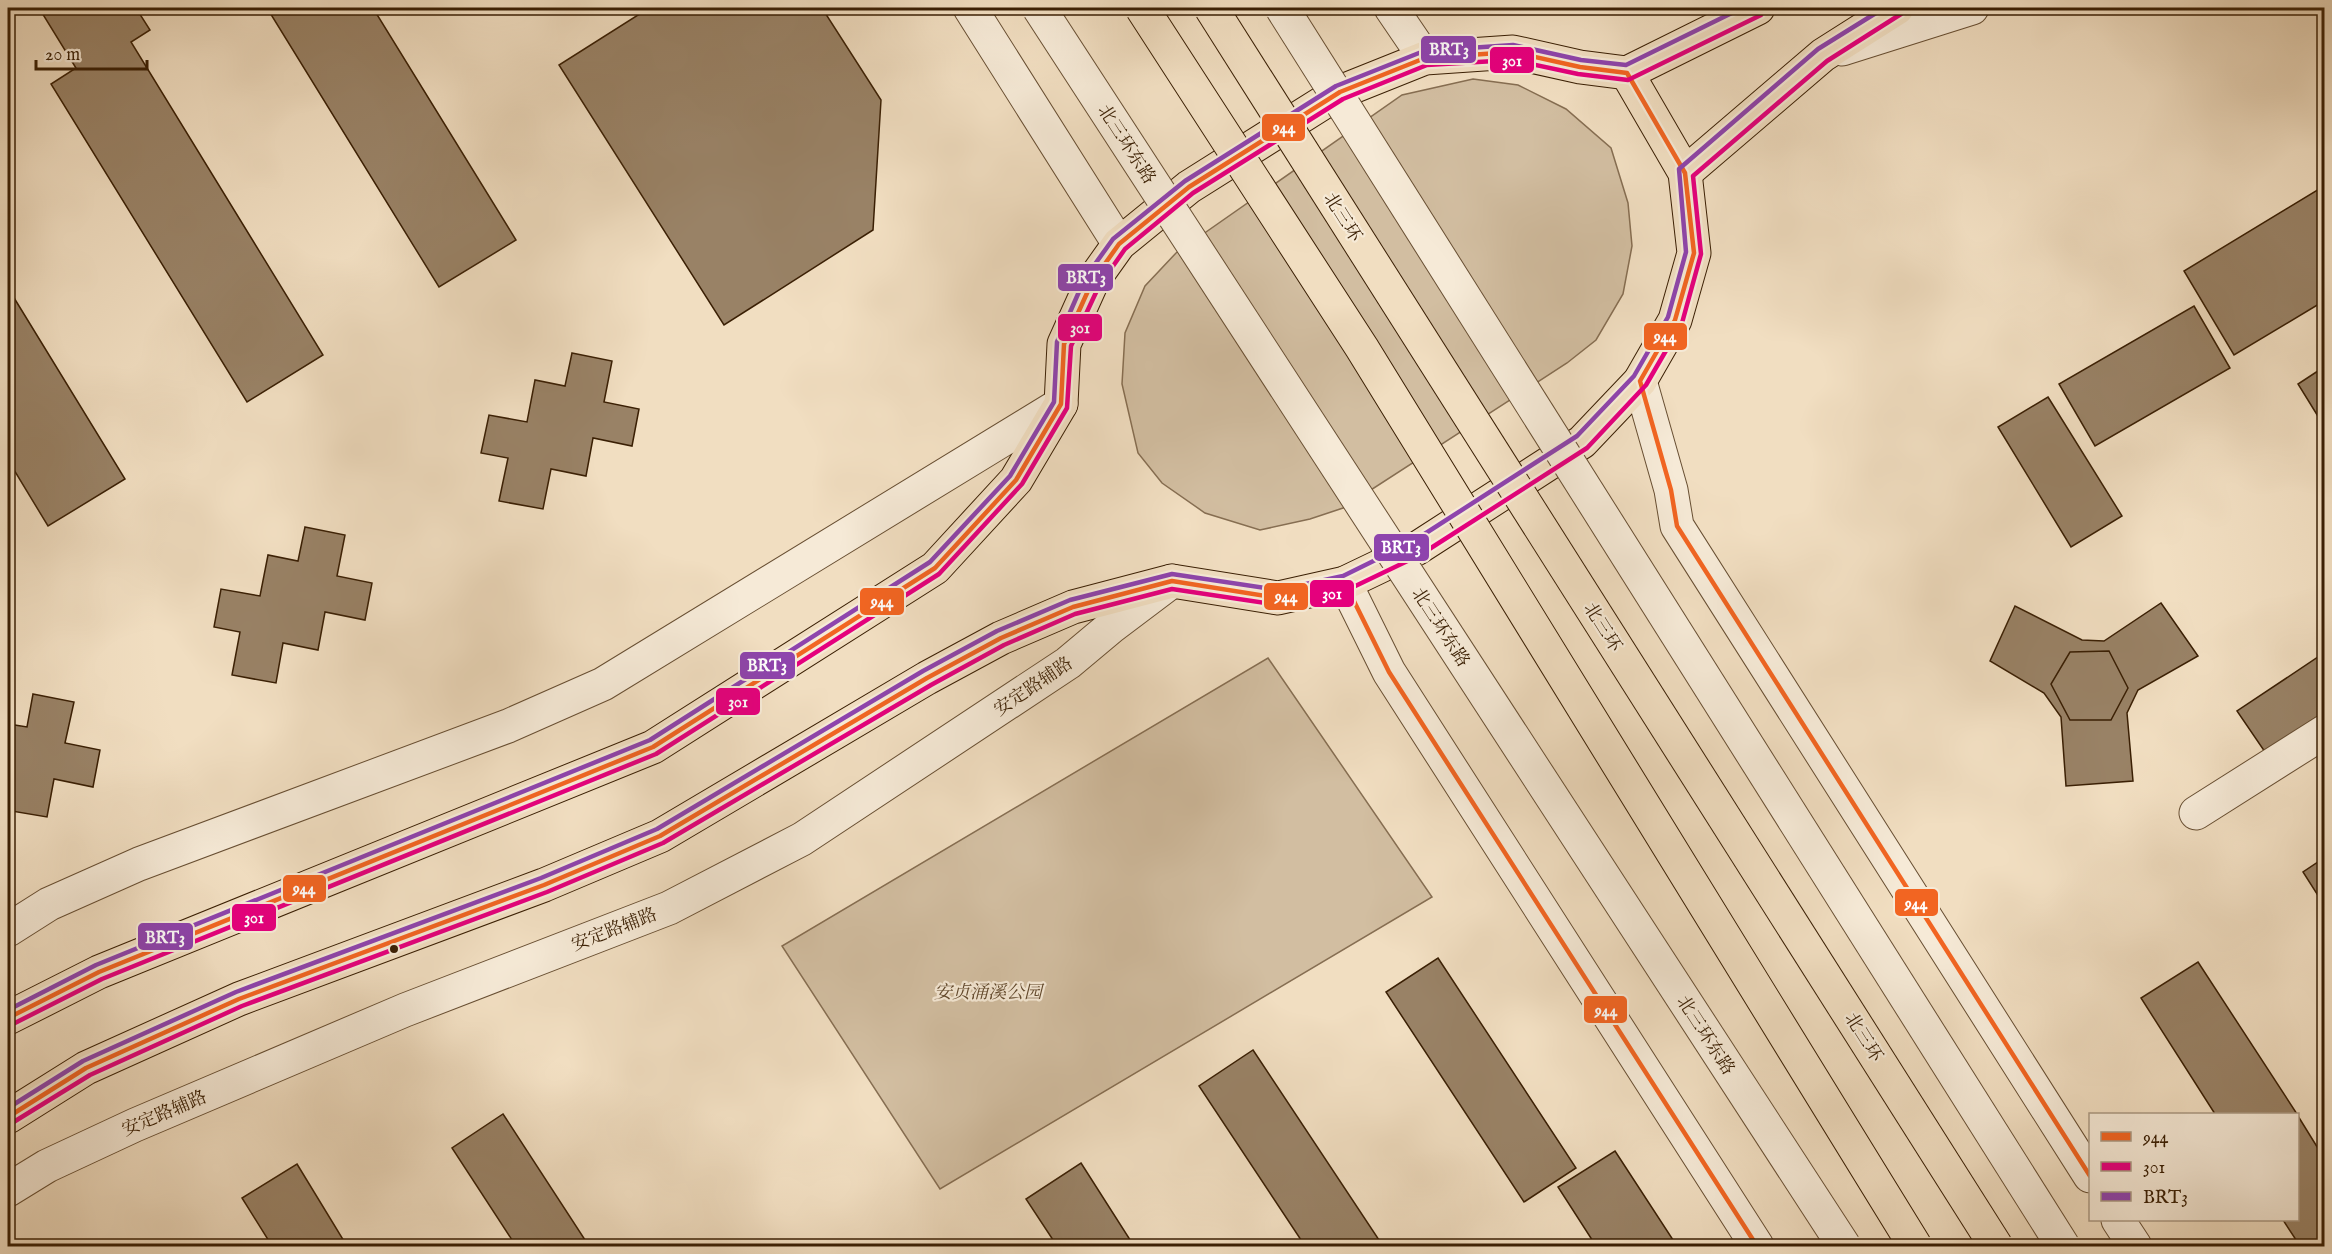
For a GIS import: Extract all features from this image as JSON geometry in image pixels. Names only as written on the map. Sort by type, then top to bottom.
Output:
[{"type":"main road","points":[[1142,8],[1362,348],[1915,1246]]},
{"type":"main road","name":"北三环","points":[[1211,8],[1996,1246]]},
{"type":"main road","points":[[8,1018],[99,972],[653,747],[935,568],[1016,480],[1061,404],[1064,344],[1092,282],[1119,244],[1189,187],[1340,92],[1425,58],[1513,52],[1580,67],[1627,73],[1758,8]]},
{"type":"main road","points":[[1685,173],[1823,54],[1897,8]]},
{"type":"main road","points":[[8,1117],[86,1068],[239,999],[544,885],[660,836],[927,678],[1001,638],[1073,607],[1172,580],[1278,598],[1345,583],[1416,549],[1582,442],[1641,381],[1675,320],[1694,253],[1685,173],[1627,73]]},
{"type":"street","points":[[970,8],[1119,244]]},
{"type":"street","name":"北三环东路","points":[[1039,8],[1844,1246]]},
{"type":"street","points":[[1282,8],[2062,1246]]},
{"type":"street","points":[[1391,8],[1425,58]]},
{"type":"street","points":[[1823,54],[1972,8]]},
{"type":"street","points":[[1641,381],[1671,490],[1677,526],[2089,1173]]},
{"type":"street","points":[[8,930],[49,904],[139,864],[508,726],[603,684],[1061,404]]},
{"type":"street","name":"安定路辅路","points":[[8,1190],[47,1166],[146,1120],[405,1010],[669,908],[802,839],[1068,663],[1172,580]]},
{"type":"street","points":[[1345,583],[1389,672],[1757,1246]]},
{"type":"street","points":[[2196,813],[2325,732]]},
{"type":"street","points":[[2119,1221],[2135,1246]]},
{"type":"green space","points":[[1473,79],[1518,85],[1566,109],[1611,148],[1628,203],[1632,246],[1623,294],[1596,340],[1567,363],[1343,508],[1310,519],[1260,530],[1205,513],[1162,483],[1138,453],[1122,384],[1125,333],[1145,286],[1176,253],[1402,95]]},
{"type":"green space","name":"安贞涌溪公园","points":[[1268,658],[1432,897],[940,1189],[782,946]]},
{"type":"building","points":[[39,8],[136,8],[150,30],[131,42],[323,355],[247,402],[51,84],[76,68]]},
{"type":"building","points":[[267,8],[373,8],[516,240],[439,287]]},
{"type":"building","points":[[649,8],[822,8],[881,100],[873,230],[724,325],[559,65]]},
{"type":"building","points":[[2324,186],[2324,301],[2234,355],[2184,271]]},
{"type":"building","points":[[8,288],[125,479],[48,526],[8,460]]},
{"type":"building","points":[[2194,306],[2230,368],[2095,446],[2059,384]]},
{"type":"building","points":[[572,353],[612,361],[604,402],[639,409],[632,446],[593,438],[586,476],[551,469],[543,509],[499,501],[508,458],[481,453],[489,415],[527,422],[535,380],[565,386]]},
{"type":"building","points":[[2324,367],[2324,426],[2298,384]]},
{"type":"building","points":[[2048,397],[2122,516],[2071,547],[1998,427]]},
{"type":"building","points":[[305,527],[345,535],[337,576],[372,583],[365,620],[325,612],[318,650],[283,643],[276,683],[232,675],[240,632],[214,627],[221,589],[260,596],[268,555],[298,561]]},
{"type":"building","points":[[2161,603],[2198,656],[2138,690],[2127,713],[2133,781],[2066,786],[2061,717],[2044,693],[1990,661],[2015,606],[2082,640],[2104,641]]},
{"type":"building","points":[[2109,651],[2128,688],[2111,720],[2070,720],[2051,684],[2070,652]]},
{"type":"building","points":[[2324,653],[2324,712],[2265,752],[2237,711]]},
{"type":"building","points":[[33,694],[74,702],[65,743],[100,750],[93,787],[54,779],[47,817],[12,811],[8,833],[8,724],[27,727]]},
{"type":"building","points":[[2324,858],[2324,905],[2303,872]]},
{"type":"building","points":[[1438,958],[1576,1168],[1524,1202],[1386,992]]},
{"type":"building","points":[[2198,962],[2296,1113],[2214,1113],[2141,998]]},
{"type":"building","points":[[1253,1050],[1383,1246],[1305,1246],[1199,1086]]},
{"type":"building","points":[[503,1114],[589,1246],[516,1246],[452,1148]]},
{"type":"building","points":[[2299,1118],[2324,1158],[2324,1243],[2319,1246],[2300,1246],[2284,1221],[2299,1221]]},
{"type":"building","points":[[1615,1151],[1677,1246],[1596,1246],[1558,1187]]},
{"type":"building","points":[[1081,1163],[1134,1246],[1057,1246],[1026,1199]]},
{"type":"building","points":[[297,1164],[347,1246],[272,1246],[242,1198]]},
{"type":"transit line","name":"BRT3","points":[[8,1010],[96,965],[650,740],[930,562],[1010,476],[1054,402],[1057,342],[1085,278],[1113,239],[1185,181],[1336,86],[1424,51],[1513,45],[1581,60],[1626,65],[1742,8]]},
{"type":"transit line","name":"BRT3","points":[[8,1108],[83,1061],[236,992],[541,878],[657,829],[923,671],[997,631],[1070,600],[1172,574],[1278,590],[1343,576],[1412,542],[1577,436],[1634,376],[1668,317],[1686,252],[1679,169],[1818,49],[1884,8]]},
{"type":"transit line","name":"301","points":[[12,1123],[90,1075],[242,1006],[547,892],[663,843],[931,685],[1004,645],[1075,614],[1172,589],[1279,605],[1347,590],[1420,555],[1587,448],[1646,385],[1682,323],[1701,254],[1693,176],[1827,61],[1901,14]]},
{"type":"transit line","name":"301","points":[[11,1025],[102,979],[656,754],[939,574],[1022,484],[1067,408],[1071,346],[1099,286],[1125,249],[1193,193],[1343,99],[1427,65],[1512,60],[1578,74],[1628,80],[1761,15]]},
{"type":"transit line","name":"944","points":[[8,1018],[99,972],[653,747],[935,568],[1016,480],[1061,404],[1064,344],[1092,282],[1119,244],[1189,187],[1340,92],[1425,58],[1513,52],[1580,67],[1627,73],[1685,173],[1694,253],[1675,320],[1640,381],[1671,490],[1677,526],[2089,1174]]},
{"type":"transit line","name":"944","points":[[8,1117],[86,1068],[239,999],[544,885],[660,836],[927,678],[1001,638],[1073,607],[1172,581],[1278,598],[1345,583],[1389,672],[1757,1246]]}]
